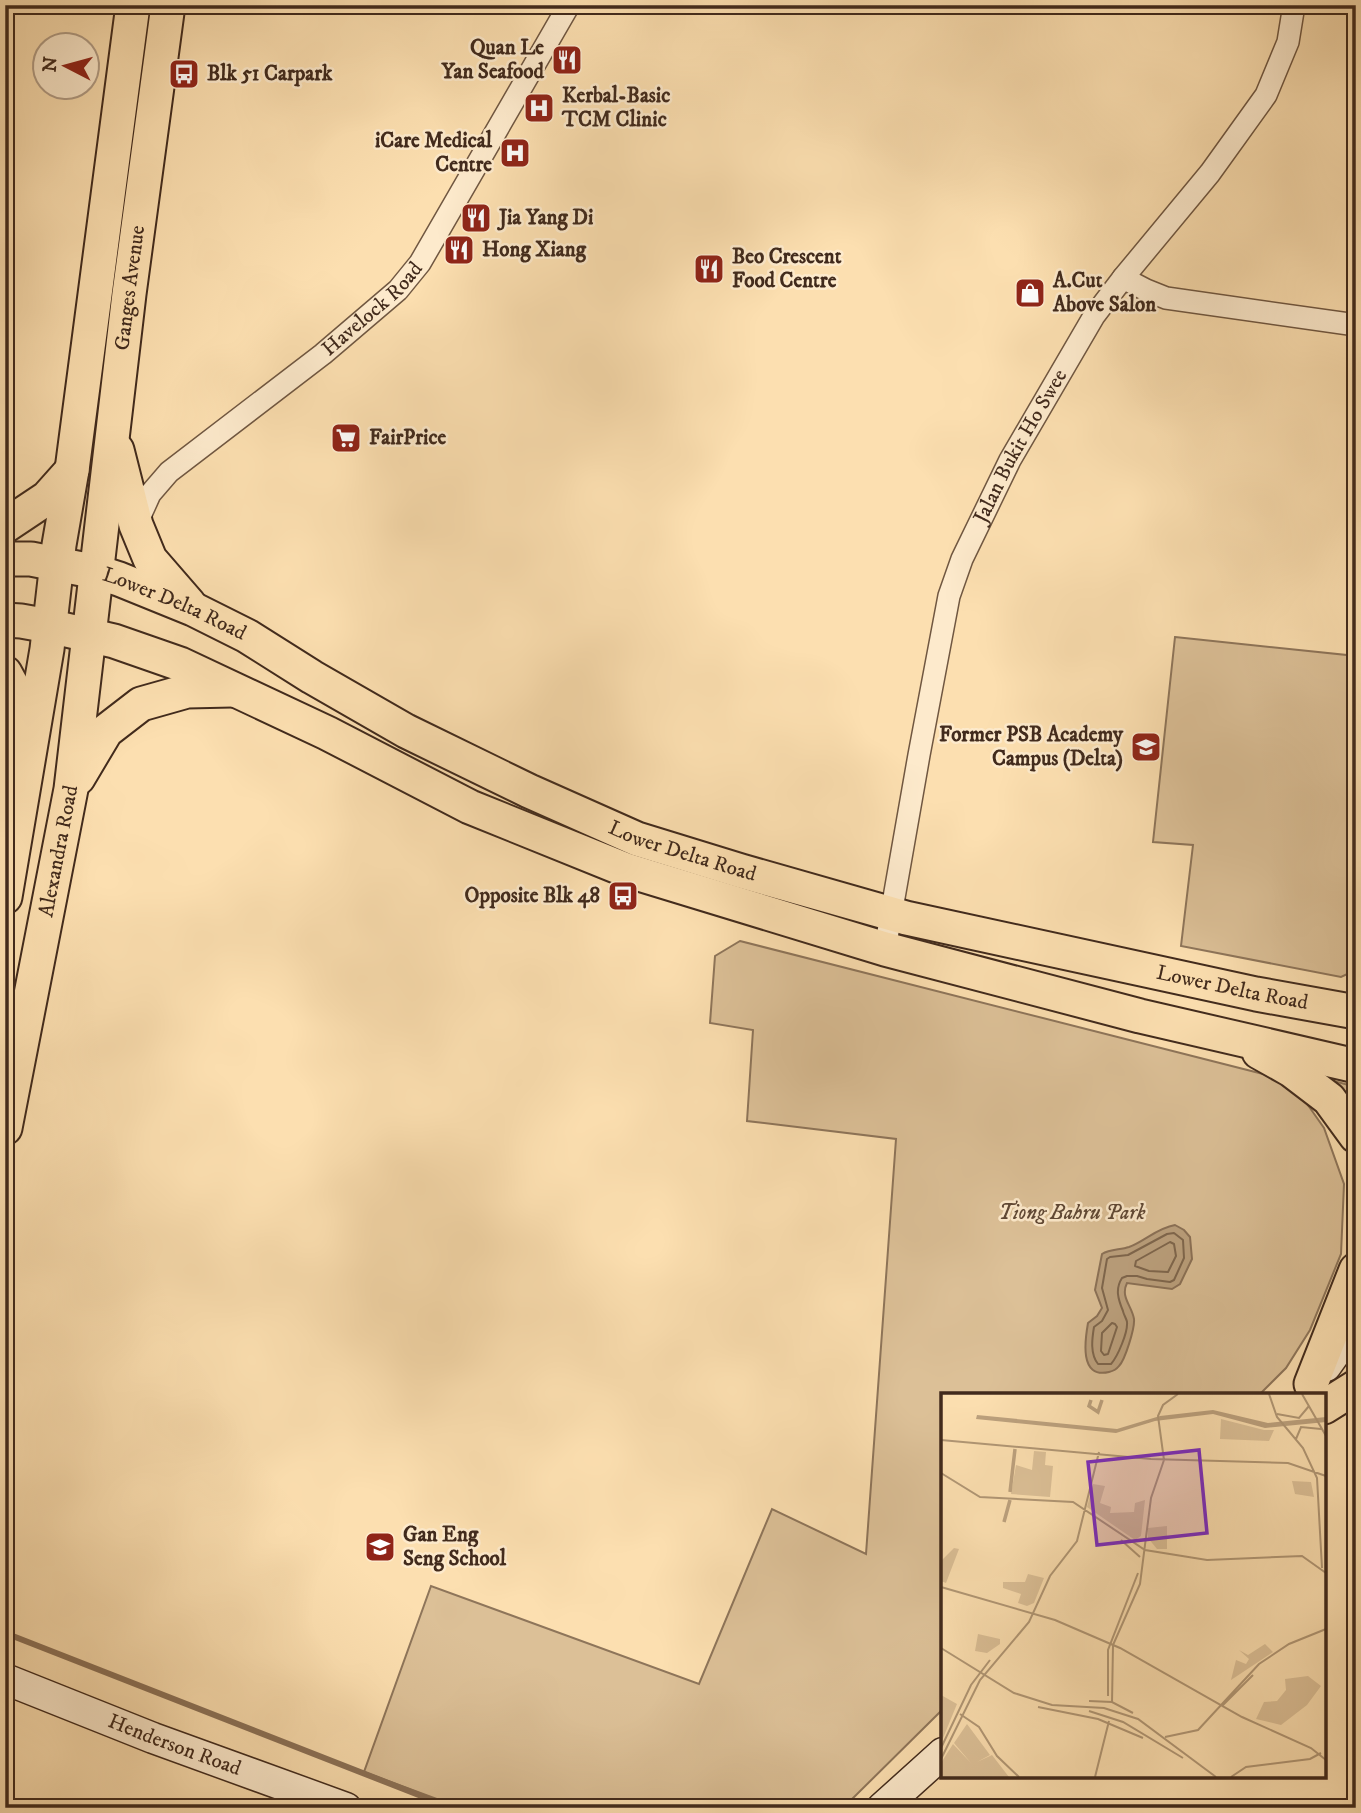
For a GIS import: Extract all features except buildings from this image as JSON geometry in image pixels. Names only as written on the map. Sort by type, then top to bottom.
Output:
[{"type":"main road","name":"Ganges Avenue","points":[[57,564],[72,470],[133,5]]},
{"type":"main road","name":"Ganges Avenue","points":[[97,572],[112,432],[168,5]]},
{"type":"main road","points":[[112,432],[136,524],[150,559],[193,609]]},
{"type":"main road","points":[[5,526],[47,498],[72,470]]},
{"type":"main road","name":"Lower Delta Road","points":[[5,559],[31,559],[97,572],[193,609],[247,636],[312,677],[406,730],[529,791],[637,839],[891,914],[1243,991],[1352,1010]]},
{"type":"main road","points":[[5,897],[29,758],[57,564]]},
{"type":"main road","name":"Alexandra Road","points":[[5,1128],[71,789],[97,572]]},
{"type":"main road","name":"Lower Delta Road","points":[[5,620],[49,626],[114,641],[180,664],[238,690],[470,807],[626,870],[885,949],[1140,1016],[1356,1066]]},
{"type":"main road","points":[[5,673],[16,694],[29,758]]},
{"type":"main road","points":[[71,789],[106,731],[141,705],[187,691],[238,690]]},
{"type":"main road","points":[[1232,1037],[1291,1070],[1329,1099],[1356,1136]]},
{"type":"main road","points":[[1313,1393],[1356,1270]]},
{"type":"main road","points":[[1314,1393],[1356,1324]]},
{"type":"main road","points":[[1326,1393],[1356,1387]]},
{"type":"main road","name":"Henderson Road","points":[[5,1679],[164,1742],[346,1808]]},
{"type":"main road","points":[[882,1808],[941,1755]]},
{"type":"street","name":"Havelock Road","points":[[136,524],[150,494],[169,472],[323,354],[398,290],[420,263],[569,5]]},
{"type":"street","name":"Jalan Bukit Ho Swee","points":[[885,949],[953,582],[975,530],[1010,460],[1087,326],[1210,173],[1266,95],[1288,42],[1294,5]]},
{"type":"street","points":[[1123,278],[1166,298],[1356,325]]},
{"type":"green space","points":[[1175,637],[1356,656],[1356,970],[1341,977],[1181,946],[1193,845],[1153,842]]},
{"type":"green space","name":"Tiong Bahru Park","points":[[740,941],[1267,1075],[1299,1094],[1324,1128],[1344,1184],[1341,1254],[1310,1330],[1286,1368],[1261,1393],[941,1393],[941,1711],[843,1808],[461,1808],[364,1772],[431,1586],[699,1684],[772,1509],[866,1554],[896,1139],[747,1121],[753,1030],[710,1023],[715,956]]},
{"type":"green space","points":[[1319,1077],[1356,1087],[1356,1126]]},
{"type":"water","points":[[1175,1225],[1190,1237],[1192,1259],[1180,1284],[1172,1289],[1127,1283],[1125,1293],[1134,1319],[1127,1351],[1114,1370],[1099,1373],[1093,1370],[1088,1364],[1085,1348],[1088,1323],[1102,1308],[1095,1290],[1102,1254],[1129,1247]]},
{"type":"waterway","points":[[5,1633],[452,1808]]},
{"type":"place","name":"Quan Le Yan Seafood","points":[[567,60]]},
{"type":"place","name":"Blk 51 Carpark","points":[[184,74]]},
{"type":"place","name":"Kerbal-Basic TCM Clinic","points":[[539,108]]},
{"type":"place","name":"iCare Medical Centre","points":[[515,153]]},
{"type":"place","name":"Jia Yang Di","points":[[476,218]]},
{"type":"place","name":"Hong Xiang","points":[[459,250]]},
{"type":"place","name":"Beo Crescent Food Centre","points":[[709,269]]},
{"type":"place","name":"A.Cut Above Salon","points":[[1030,293]]},
{"type":"place","name":"FairPrice","points":[[346,438]]},
{"type":"place","name":"Former PSB Academy Campus (Delta)","points":[[1146,747]]},
{"type":"place","name":"Opposite Blk 48","points":[[623,896]]},
{"type":"place","name":"Gan Eng Seng School","points":[[380,1547]]}]
